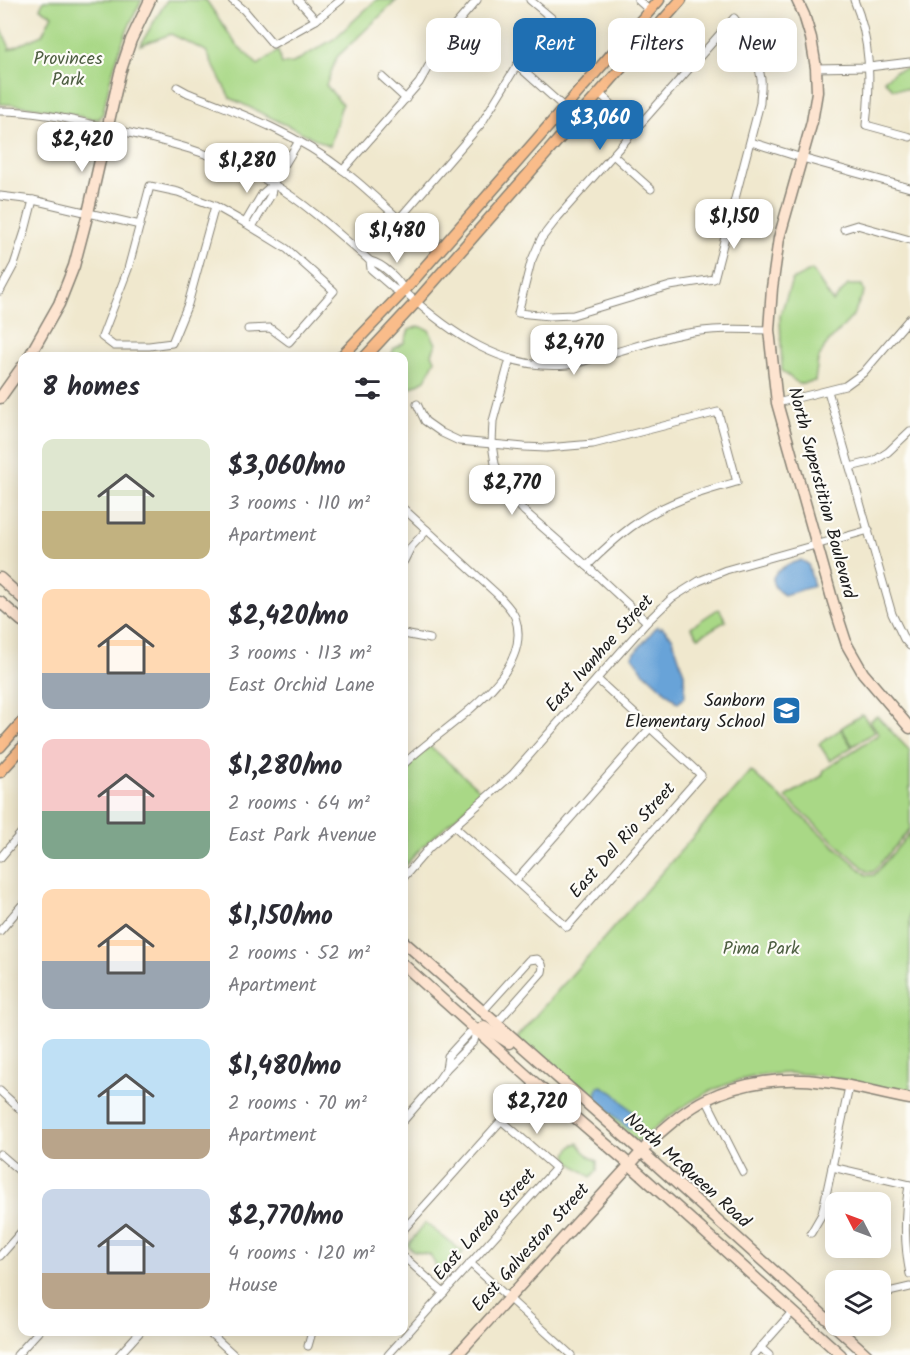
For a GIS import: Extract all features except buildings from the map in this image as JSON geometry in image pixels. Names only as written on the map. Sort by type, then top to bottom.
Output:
[{"type":"main road","points":[[346,352],[404,291],[660,0]]},
{"type":"main road","points":[[370,352],[681,0]]},
{"type":"main road","points":[[0,747],[18,727]]},
{"type":"main road","points":[[0,772],[18,752]]},
{"type":"street","points":[[32,352],[59,304],[74,266],[120,73],[131,40],[150,0]]},
{"type":"street","points":[[232,0],[244,10],[273,44],[316,20],[341,0]]},
{"type":"street","points":[[298,0],[316,20]]},
{"type":"street","points":[[343,170],[419,83],[445,37],[477,0]]},
{"type":"street","points":[[530,0],[551,18]]},
{"type":"street","points":[[638,0],[650,10]]},
{"type":"street","name":"North Superstition Boulevard","points":[[797,0],[811,38],[817,92],[802,158],[779,238],[772,288],[769,330],[777,403],[842,632],[851,654],[863,673],[910,728]]},
{"type":"street","points":[[854,0],[866,36],[869,67],[866,125],[910,137]]},
{"type":"street","points":[[734,18],[750,45],[757,64],[761,79],[760,103],[714,279],[670,286],[573,315],[549,316],[518,313],[531,262],[541,240],[558,217],[638,127],[734,18]]},
{"type":"street","points":[[816,68],[869,67],[910,62]]},
{"type":"street","points":[[177,87],[263,122],[299,141],[343,170],[399,219],[481,124],[513,72]]},
{"type":"street","points":[[525,72],[565,108]]},
{"type":"street","points":[[382,77],[406,99]]},
{"type":"street","points":[[599,93],[638,127]]},
{"type":"street","points":[[0,111],[50,115],[165,141],[209,154],[273,184],[307,207],[370,261],[371,269],[396,290],[404,291],[445,326],[472,343],[510,359],[537,365],[567,365],[681,334],[708,329],[769,330]]},
{"type":"street","points":[[249,225],[271,195],[273,184],[299,141]]},
{"type":"street","points":[[751,142],[910,188]]},
{"type":"street","points":[[613,155],[651,189]]},
{"type":"street","points":[[215,206],[188,304],[172,344],[114,346],[102,337],[128,269],[150,186],[178,192],[215,206],[249,225],[287,249],[334,291],[289,342],[270,328],[248,329]]},
{"type":"street","points":[[0,196],[33,200],[140,225]]},
{"type":"street","points":[[0,291],[14,265],[33,200]]},
{"type":"street","points":[[844,229],[857,225],[910,240]]},
{"type":"street","points":[[777,403],[845,386],[863,373],[910,318]]},
{"type":"street","points":[[510,359],[493,421],[492,444],[495,464],[510,496],[647,622]]},
{"type":"street","points":[[0,398],[18,373]]},
{"type":"street","points":[[828,391],[892,614],[910,646]]},
{"type":"street","points":[[417,404],[425,421],[459,441],[546,448],[593,444],[718,412],[736,482],[683,499],[656,511],[610,543],[587,566]]},
{"type":"street","points":[[850,467],[874,461],[888,452],[910,431]]},
{"type":"street","points":[[904,438],[910,444]]},
{"type":"street","points":[[408,513],[508,606],[515,618],[518,633],[515,655],[509,668],[493,687],[479,702],[408,761]]},
{"type":"street","points":[[408,553],[427,530]]},
{"type":"street","name":"East Ivanhoe Street","points":[[408,872],[430,847],[512,775],[647,622],[672,598],[699,581],[726,570],[868,531]]},
{"type":"street","points":[[0,578],[18,594]]},
{"type":"street","points":[[0,602],[18,618]]},
{"type":"street","points":[[408,635],[430,639]]},
{"type":"street","points":[[454,826],[514,881],[650,728],[597,679]]},
{"type":"street","name":"East Del Rio Street","points":[[514,881],[567,927],[701,775],[650,728]]},
{"type":"street","points":[[0,858],[18,837]]},
{"type":"street","points":[[0,931],[18,910]]},
{"type":"street","name":"North McQueen Road","points":[[408,946],[641,1151],[867,1355]]},
{"type":"street","points":[[482,1012],[529,960],[537,959],[542,962],[542,972],[496,1024]]},
{"type":"street","name":"North McQueen Road","points":[[408,969],[841,1355]]},
{"type":"street","points":[[408,1115],[437,1082],[446,1069],[448,1056],[469,1033],[484,1027],[507,1042],[515,1041]]},
{"type":"street","name":"East Galveston Street","points":[[458,1355],[641,1151],[675,1119],[706,1099],[749,1084],[778,1080],[806,1080],[910,1099]]},
{"type":"street","points":[[408,1225],[535,1083]]},
{"type":"street","points":[[811,1233],[822,1214],[849,1087]]},
{"type":"street","points":[[0,1091],[18,1107]]},
{"type":"street","points":[[706,1099],[743,1172]]},
{"type":"street","name":"East Laredo Street","points":[[408,1333],[556,1168],[501,1120]]},
{"type":"street","points":[[0,1154],[18,1170]]},
{"type":"street","points":[[832,1167],[909,1185],[905,1209],[905,1238],[910,1274]]},
{"type":"street","points":[[0,1256],[18,1236]]},
{"type":"street","points":[[408,1261],[444,1293]]},
{"type":"street","points":[[470,1263],[566,1353]]},
{"type":"street","points":[[891,1291],[910,1287]]},
{"type":"street","points":[[754,1355],[793,1311]]},
{"type":"street","points":[[17,1355],[34,1336]]},
{"type":"street","points":[[119,1355],[136,1336]]},
{"type":"street","points":[[214,1336],[234,1355]]},
{"type":"street","points":[[308,1346],[311,1336]]},
{"type":"street","name":"East Laredo Street","points":[[388,1355],[405,1336]]},
{"type":"street","points":[[219,1355],[226,1347]]},
{"type":"street","points":[[760,1347],[769,1355]]},
{"type":"green space","name":"Provinces Park","points":[[44,0],[142,0],[123,41],[109,84],[103,114],[99,119],[35,107],[0,104],[0,26],[10,48],[8,50],[42,35],[52,15],[40,8]]},
{"type":"green space","points":[[167,0],[206,0],[236,44],[258,65],[278,51],[282,64],[293,63],[334,39],[376,0],[397,0],[337,57],[326,85],[342,104],[330,146],[230,98],[206,51],[171,34],[140,45]]},
{"type":"green space","points":[[910,68],[910,89],[893,89],[884,80],[896,71]]},
{"type":"green space","points":[[812,270],[833,302],[848,285],[862,285],[864,292],[852,317],[825,346],[818,360],[815,381],[799,384],[782,371],[780,316],[792,280]]},
{"type":"green space","points":[[419,326],[429,330],[436,344],[432,354],[435,360],[425,380],[408,389],[408,352],[393,352],[394,348],[404,343],[409,330]]},
{"type":"green space","points":[[718,609],[726,621],[698,637],[691,627]]},
{"type":"green space","points":[[861,715],[875,732],[853,746],[841,728]]},
{"type":"green space","points":[[877,716],[910,751],[910,829],[873,872],[868,872],[785,797],[822,776],[824,770],[879,734],[870,721]]},
{"type":"green space","points":[[841,729],[852,747],[830,761],[819,744]]},
{"type":"green space","points":[[430,746],[483,793],[421,848],[408,863],[408,766]]},
{"type":"green space","name":"Pima Park","points":[[751,771],[867,875],[874,875],[910,833],[910,1095],[815,1075],[789,1073],[765,1075],[742,1079],[700,1097],[679,1109],[641,1140],[636,1141],[516,1038]]},
{"type":"green space","points":[[578,1143],[588,1156],[597,1161],[597,1171],[591,1177],[571,1163],[567,1155],[571,1147]]},
{"type":"green space","points":[[425,1223],[463,1252],[445,1275],[438,1274],[430,1255],[412,1251],[408,1245]]},
{"type":"water","points":[[801,560],[808,564],[814,586],[784,595],[776,589],[773,578],[780,569]]},
{"type":"water","points":[[657,626],[660,629],[662,627],[672,637],[684,673],[685,697],[678,703],[643,671],[632,656]]},
{"type":"water","points":[[602,1086],[614,1093],[639,1118],[639,1124],[628,1128],[595,1099],[598,1087]]},
{"type":"place","name":"Sanborn Elementary School","points":[[786,711]]}]
